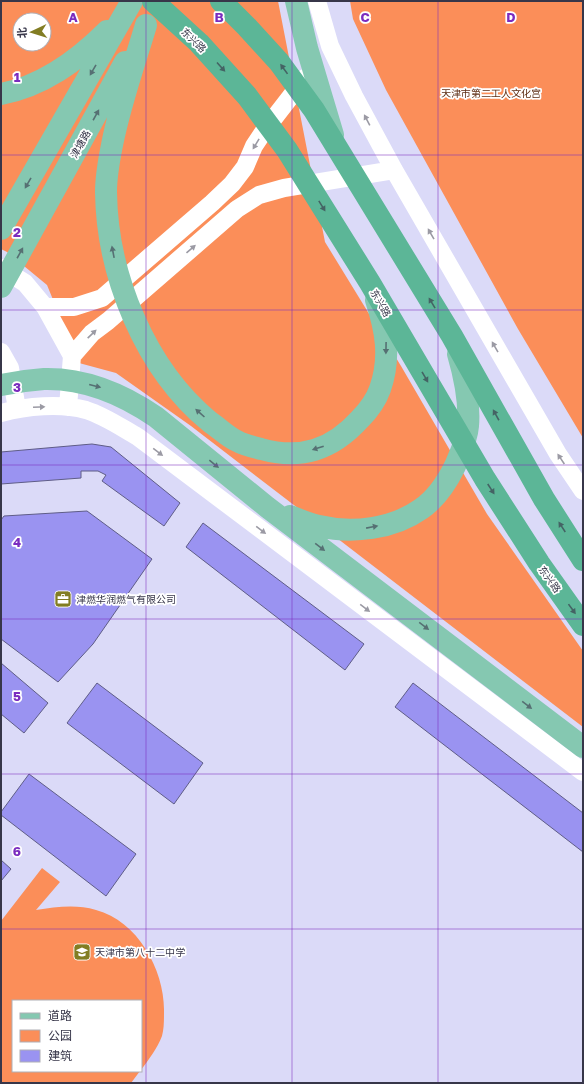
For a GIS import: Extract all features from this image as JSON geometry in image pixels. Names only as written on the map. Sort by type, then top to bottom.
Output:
[{"type":"highway","name":"东兴路","points":[[154,1],[199,43],[247,96],[287,150],[370,283],[485,479],[539,563],[583,625]]},
{"type":"highway","points":[[220,1],[247,27],[279,62],[314,110],[452,336],[544,499],[583,560]]},
{"type":"main road","name":"津塘路","points":[[1,287],[159,1]]},
{"type":"main road","points":[[296,1],[307,48],[337,148]]},
{"type":"main road","points":[[1,94],[43,80],[69,65],[94,45],[129,6]]},
{"type":"main road","points":[[1,229],[129,6]]},
{"type":"main road","points":[[146,25],[117,122],[109,160],[106,190],[108,224],[113,256],[122,288],[133,315],[147,343],[164,371],[183,396],[200,413],[224,432],[237,441],[256,448],[276,453],[297,454],[319,449],[337,440],[351,429],[367,411],[380,390],[386,365],[386,340],[382,318],[370,283]]},
{"type":"main road","points":[[267,507],[305,522],[332,529],[345,530],[370,528],[402,519],[422,509],[440,490],[450,476],[458,460],[468,428],[466,379],[452,336]]},
{"type":"main road","points":[[1,385],[45,379],[74,382],[99,387],[143,408],[267,507],[583,747]]},
{"type":"street","points":[[317,1],[330,46],[354,96],[394,170],[558,454],[583,491]]},
{"type":"street","points":[[45,307],[74,307],[102,298],[212,204],[232,184],[245,167],[254,146],[264,131],[330,46]]},
{"type":"street","points":[[72,356],[92,333],[108,321],[237,209],[259,195],[284,188],[394,170]]},
{"type":"street","points":[[1,268],[25,283],[45,307],[72,356],[68,407]]},
{"type":"street","points":[[1,352],[10,368],[9,411],[42,407],[68,407],[86,410],[138,437],[583,772]]},
{"type":"green space","points":[[1,1],[278,1],[325,242],[401,366],[487,514],[583,651],[583,727],[191,426],[116,373],[79,363],[47,285],[7,252],[1,249]]},
{"type":"green space","name":"天津市第二工人文化宫","points":[[350,1],[583,1],[583,438],[518,329],[386,90],[353,19]]},
{"type":"green space","name":"天津市第八十二中学","points":[[42,868],[60,882],[36,910],[58,907],[81,907],[96,910],[111,916],[136,936],[146,950],[160,980],[164,1012],[162,1036],[153,1054],[142,1069],[142,1000],[12,1000],[12,1072],[139,1072],[131,1083],[1,1083],[1,921]]},
{"type":"building","points":[[92,444],[111,447],[180,503],[164,526],[102,481],[106,475],[98,471],[81,471],[81,478],[1,484],[1,452]]},
{"type":"building","name":"津燃华润燃气有限公司","points":[[87,511],[152,559],[93,644],[58,682],[1,639],[1,520],[4,516]]},
{"type":"building","points":[[203,523],[364,644],[345,670],[186,547]]},
{"type":"building","points":[[1,663],[48,703],[24,733],[1,714]]},
{"type":"building","points":[[97,683],[203,763],[174,804],[67,723]]},
{"type":"building","points":[[413,683],[583,813],[583,852],[395,707]]},
{"type":"building","points":[[29,774],[136,854],[106,896],[1,815],[1,812]]},
{"type":"building","points":[[1,860],[11,869],[1,881]]},
{"type":"place","name":"津燃华润燃气有限公司","points":[[63,599]]},
{"type":"place","name":"天津市第八十二中学","points":[[82,952]]}]
